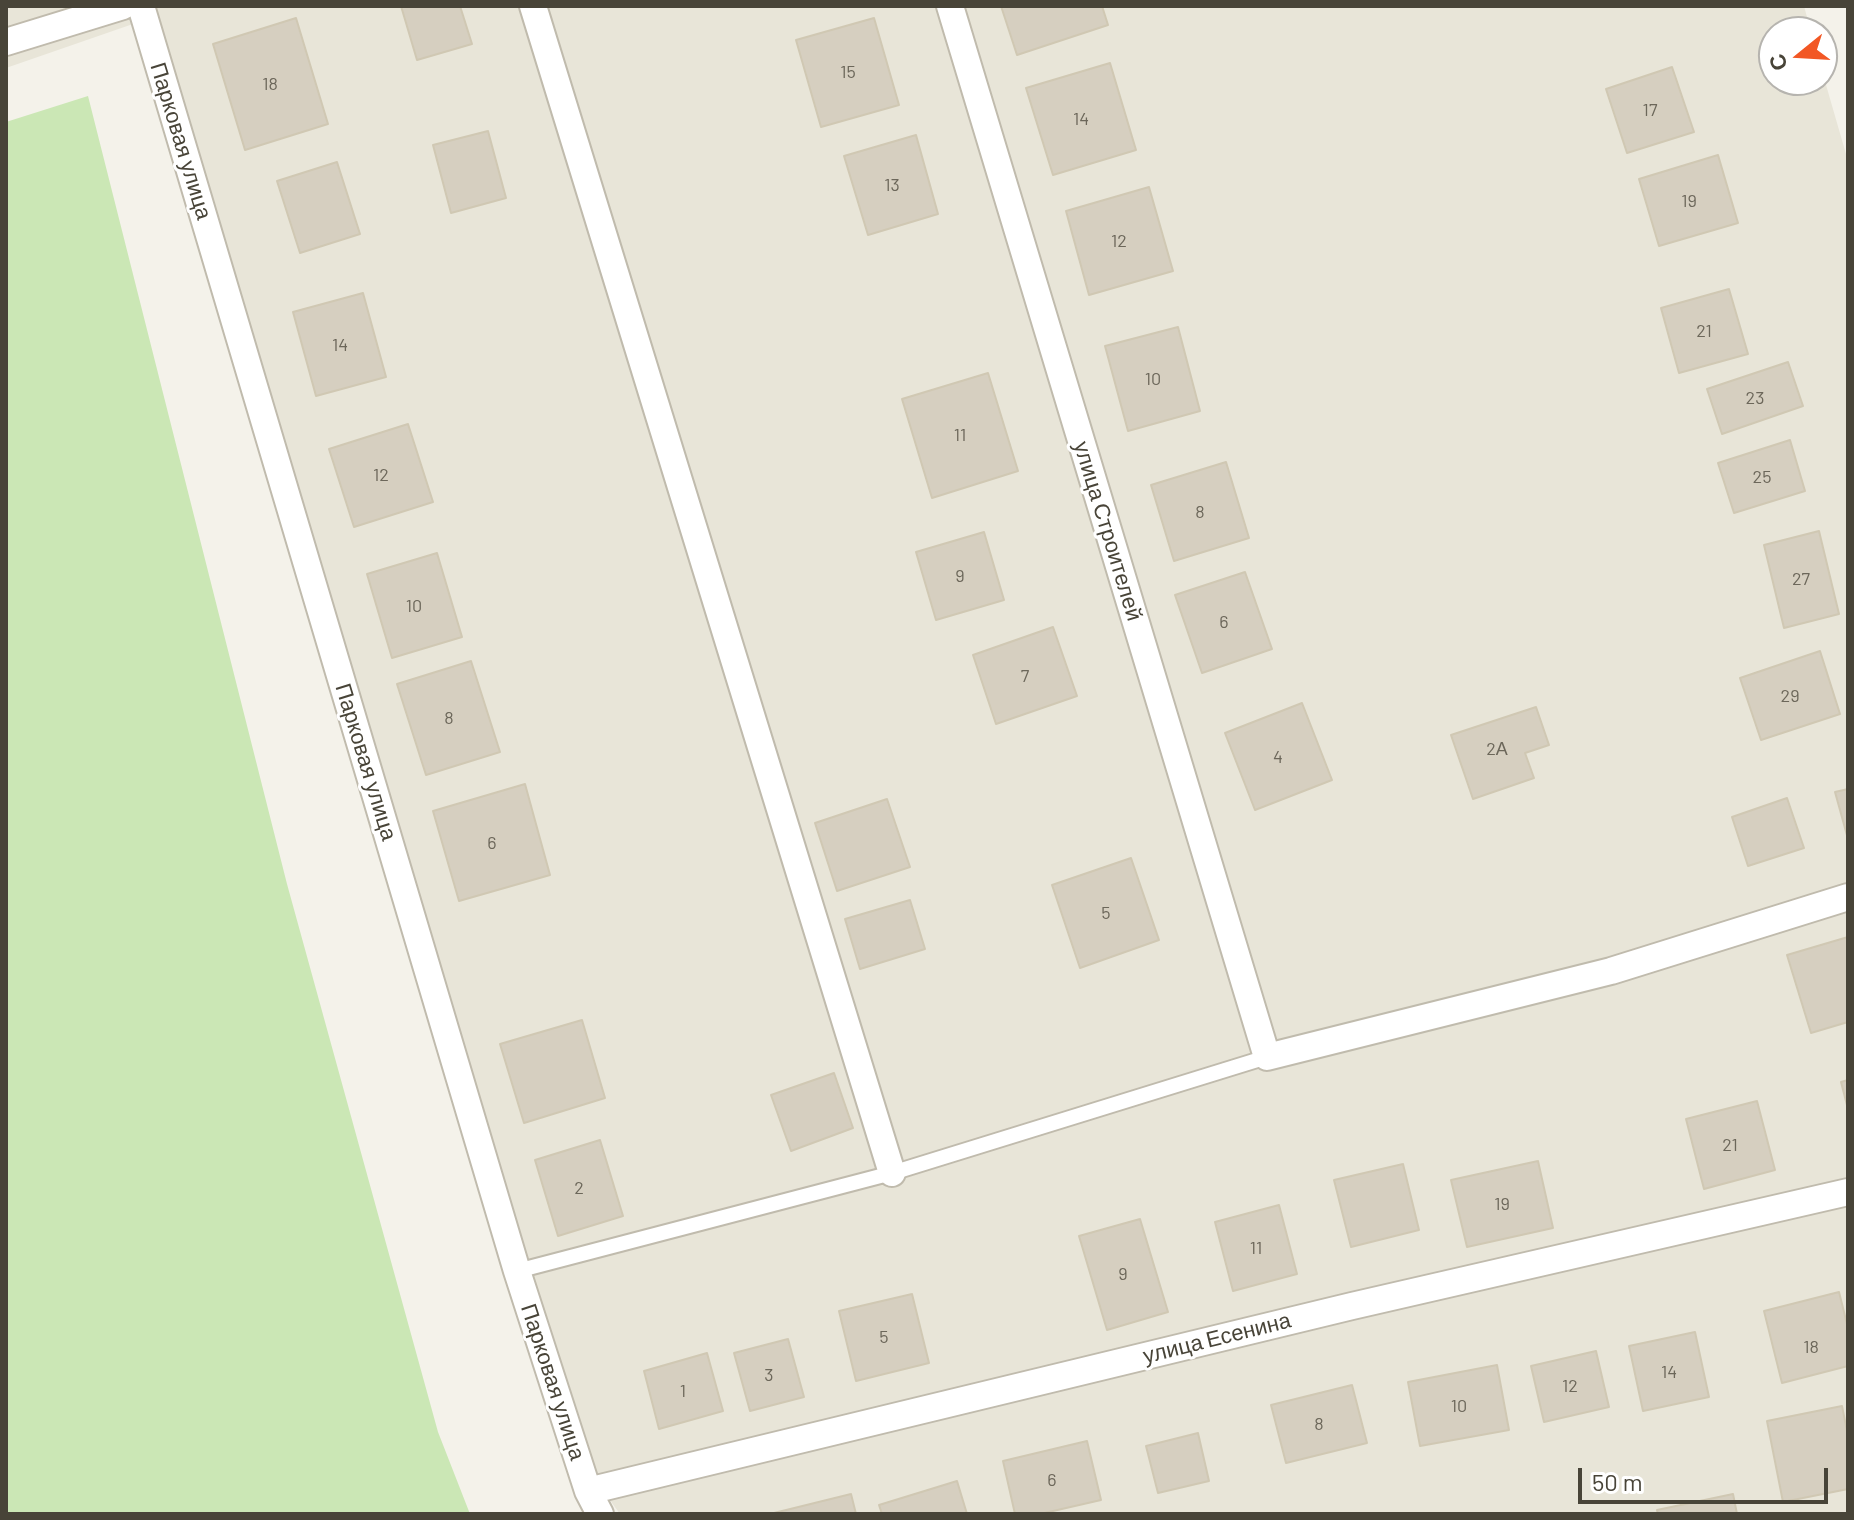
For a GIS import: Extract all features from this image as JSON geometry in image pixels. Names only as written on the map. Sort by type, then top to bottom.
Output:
[{"type":"street","points":[[6,42],[123,6]]},
{"type":"street","name":"Парковая улица","points":[[141,6],[517,1271],[588,1491],[600,1514]]},
{"type":"street","points":[[533,6],[892,1173]]},
{"type":"street","name":"улица Строителей","points":[[950,6],[1267,1057]]},
{"type":"street","points":[[1267,1057],[1611,971],[1848,897]]},
{"type":"street","name":"улица Есенина","points":[[588,1491],[1336,1309],[1848,1192]]},
{"type":"lane","points":[[517,1271],[892,1173],[1267,1057]]},
{"type":"shaded area","points":[[6,6],[1804,6],[1807,16],[1758,16],[1758,96],[1829,96],[1848,161],[1848,1514],[620,1514],[589,1471],[156,16],[6,68]]},
{"type":"green space","points":[[88,96],[287,884],[438,1432],[470,1514],[6,1514],[6,122]]},
{"type":"building","points":[[401,6],[460,6],[472,44],[417,60]]},
{"type":"building","points":[[1001,6],[1102,6],[1108,25],[1017,55]]},
{"type":"building","points":[[296,18],[328,124],[245,150],[213,44]]},
{"type":"building","points":[[874,18],[899,105],[821,127],[796,40]]},
{"type":"building","points":[[1110,63],[1136,150],[1053,175],[1026,88]]},
{"type":"building","points":[[1672,67],[1694,132],[1627,153],[1606,89]]},
{"type":"building","points":[[488,131],[506,198],[451,213],[433,145]]},
{"type":"building","points":[[916,135],[938,214],[868,235],[844,156]]},
{"type":"building","points":[[1718,155],[1738,223],[1659,246],[1639,179]]},
{"type":"building","points":[[337,162],[360,234],[300,253],[277,181]]},
{"type":"building","points":[[1149,187],[1173,271],[1089,295],[1066,211]]},
{"type":"building","points":[[1729,289],[1748,354],[1679,373],[1661,308]]},
{"type":"building","points":[[363,293],[386,377],[316,396],[293,312]]},
{"type":"building","points":[[1178,327],[1200,411],[1128,431],[1105,346]]},
{"type":"building","points":[[1788,362],[1803,406],[1722,434],[1707,389]]},
{"type":"building","points":[[988,373],[1018,471],[932,498],[902,399]]},
{"type":"building","points":[[408,424],[433,502],[354,527],[329,449]]},
{"type":"building","points":[[1790,440],[1805,491],[1734,513],[1718,463]]},
{"type":"building","points":[[1226,462],[1249,538],[1174,561],[1151,485]]},
{"type":"building","points":[[1819,531],[1839,614],[1784,628],[1764,545]]},
{"type":"building","points":[[984,532],[1004,600],[936,620],[916,552]]},
{"type":"building","points":[[437,553],[462,637],[392,658],[367,574]]},
{"type":"building","points":[[1245,572],[1272,649],[1202,673],[1175,595]]},
{"type":"building","points":[[1053,627],[1077,696],[996,724],[973,655]]},
{"type":"building","points":[[1820,651],[1840,714],[1761,740],[1740,678]]},
{"type":"building","points":[[471,661],[500,752],[426,775],[397,684]]},
{"type":"building","points":[[1302,703],[1332,780],[1255,810],[1225,733]]},
{"type":"building","points":[[1536,707],[1549,745],[1525,753],[1534,778],[1473,799],[1451,735]]},
{"type":"building","points":[[525,784],[550,875],[459,901],[433,811]]},
{"type":"building","points":[[1848,789],[1848,839],[1835,792]]},
{"type":"building","points":[[1787,798],[1804,848],[1748,866],[1732,817]]},
{"type":"building","points":[[887,799],[910,867],[837,891],[815,823]]},
{"type":"building","points":[[1131,858],[1159,940],[1080,968],[1052,885]]},
{"type":"building","points":[[910,900],[925,949],[860,969],[845,919]]},
{"type":"building","points":[[1848,937],[1848,1022],[1811,1033],[1787,955]]},
{"type":"building","points":[[582,1020],[605,1098],[524,1123],[500,1044]]},
{"type":"building","points":[[834,1073],[853,1128],[791,1151],[771,1095]]},
{"type":"building","points":[[1848,1080],[1848,1109],[1841,1082]]},
{"type":"building","points":[[1757,1101],[1775,1170],[1704,1189],[1686,1119]]},
{"type":"building","points":[[600,1140],[623,1216],[558,1236],[535,1160]]},
{"type":"building","points":[[1538,1161],[1553,1228],[1467,1247],[1451,1180]]},
{"type":"building","points":[[1403,1164],[1419,1230],[1351,1247],[1334,1180]]},
{"type":"building","points":[[1279,1205],[1297,1274],[1233,1291],[1215,1222]]},
{"type":"building","points":[[1140,1219],[1168,1312],[1107,1330],[1079,1236]]},
{"type":"building","points":[[1839,1292],[1848,1328],[1848,1366],[1782,1383],[1764,1311]]},
{"type":"building","points":[[912,1294],[929,1363],[856,1381],[839,1311]]},
{"type":"building","points":[[1695,1332],[1709,1397],[1643,1411],[1629,1346]]},
{"type":"building","points":[[788,1339],[804,1397],[750,1411],[734,1353]]},
{"type":"building","points":[[1596,1351],[1609,1407],[1544,1422],[1531,1366]]},
{"type":"building","points":[[707,1353],[723,1411],[659,1429],[644,1371]]},
{"type":"building","points":[[1497,1365],[1509,1430],[1420,1446],[1408,1382]]},
{"type":"building","points":[[1352,1385],[1367,1443],[1286,1463],[1271,1405]]},
{"type":"building","points":[[1842,1406],[1848,1436],[1848,1489],[1783,1502],[1767,1421]]},
{"type":"building","points":[[1198,1433],[1209,1481],[1158,1493],[1146,1446]]},
{"type":"building","points":[[1087,1441],[1101,1500],[1040,1514],[1015,1514],[1003,1461]]},
{"type":"building","points":[[957,1481],[967,1514],[882,1514],[879,1505]]},
{"type":"building","points":[[851,1494],[856,1514],[770,1514]]},
{"type":"building","points":[[1733,1494],[1737,1514],[1658,1514],[1657,1510]]}]
